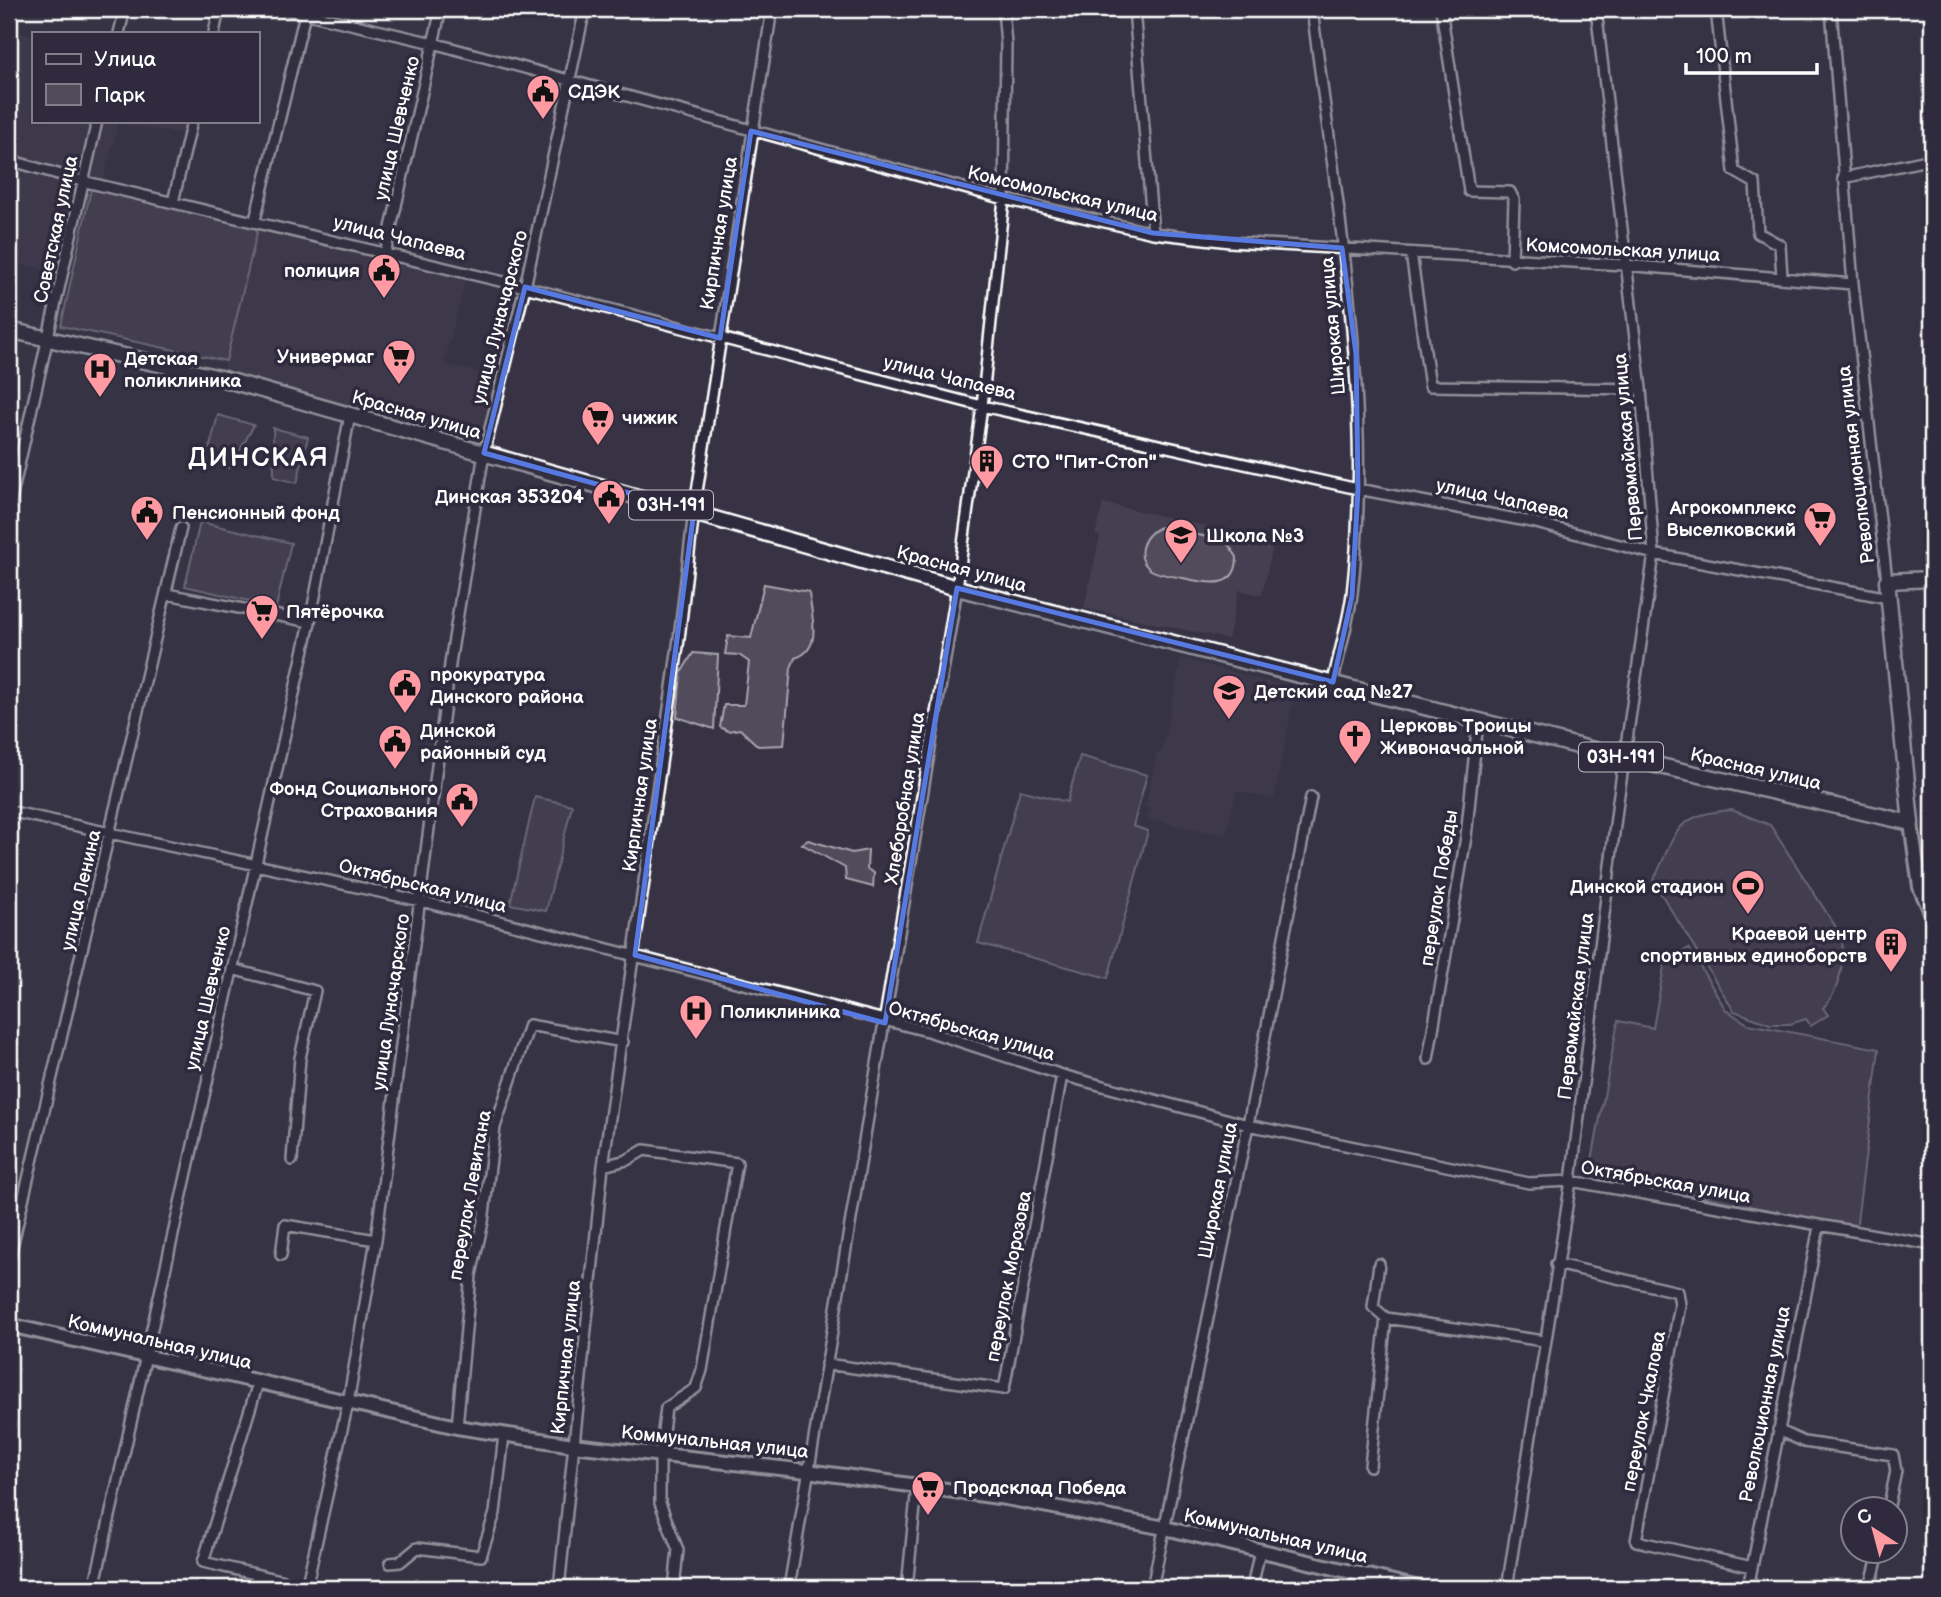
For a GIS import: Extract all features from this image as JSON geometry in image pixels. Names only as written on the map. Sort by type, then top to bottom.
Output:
[{"type":"main road","name":"Красная улица","points":[[9,330],[220,378],[957,588],[1625,758],[1911,823]]},
{"type":"main road","points":[[1887,581],[1932,579]]},
{"type":"main road","name":"Революционная улица","points":[[1887,581],[1911,823]]},
{"type":"street","points":[[119,32],[125,9]]},
{"type":"street","points":[[214,32],[219,9]]},
{"type":"street","name":"Комсомольская улица","points":[[286,9],[305,11],[433,43],[1004,199],[1153,233],[1230,242],[1512,261],[1624,265],[1853,284]]},
{"type":"street","name":"улица Шевченко","points":[[385,254],[441,9]]},
{"type":"street","name":"улица Луначарского","points":[[306,1587],[348,1403],[376,1240],[451,657],[484,453],[525,287],[585,9]]},
{"type":"street","name":"Кирпичная улица","points":[[559,1588],[603,1166],[623,1042],[694,511],[772,9]]},
{"type":"street","name":"Хлеборобная улица","points":[[789,1588],[957,588],[982,406],[1004,199],[1006,44],[1003,9]]},
{"type":"street","points":[[1135,9],[1153,233]]},
{"type":"street","name":"Широкая улица","points":[[1312,9],[1356,354],[1358,489],[1352,596],[1333,682]]},
{"type":"street","points":[[1441,9],[1469,191],[1510,192],[1514,200],[1512,261]]},
{"type":"street","name":"Первомайская улица","points":[[1507,1588],[1571,1181],[1654,554],[1641,389],[1624,265],[1596,9]]},
{"type":"street","points":[[1716,9],[1734,171],[1755,183],[1758,233],[1780,245],[1782,277]]},
{"type":"street","name":"Революционная улица","points":[[1831,9],[1853,284],[1887,581]]},
{"type":"street","points":[[255,220],[305,11]]},
{"type":"street","name":"Советская улица","points":[[9,509],[97,122]]},
{"type":"street","points":[[173,202],[192,122]]},
{"type":"street","points":[[1843,178],[1932,159]]},
{"type":"street","name":"улица Чапаева","points":[[9,160],[82,181],[255,220],[525,287],[982,406],[1358,489],[1532,522],[1654,554],[1889,598]]},
{"type":"street","points":[[1411,253],[1430,386],[1641,389]]},
{"type":"street","name":"улица Шевченко","points":[[94,1588],[143,1357],[310,622],[350,415]]},
{"type":"street","name":"улица Ленина","points":[[9,1260],[181,528]]},
{"type":"street","points":[[167,594],[310,622]]},
{"type":"street","name":"переулок Победы","points":[[1428,1059],[1466,837],[1478,721]]},
{"type":"street","name":"Широкая улица","points":[[1152,1588],[1248,1125],[1311,797]]},
{"type":"street","name":"Октябрьская улица","points":[[9,811],[256,863],[635,955],[885,1023],[931,1032],[1062,1075],[1248,1125],[1529,1183],[1571,1181],[1932,1245]]},
{"type":"street","name":"Революционная улица","points":[[1911,823],[1920,887],[1932,914]]},
{"type":"street","points":[[232,969],[315,991],[300,1058],[292,1160]]},
{"type":"street","name":"переулок Левитана","points":[[457,1427],[471,1275],[483,1222],[495,1127],[529,1025],[623,1042]]},
{"type":"street","name":"переулок Морозова","points":[[826,1364],[1004,1389],[1062,1075]]},
{"type":"street","points":[[603,1166],[627,1160],[644,1150],[737,1163],[702,1370],[696,1388],[666,1408],[660,1454],[660,1503],[678,1550],[674,1588]]},
{"type":"street","points":[[281,1255],[285,1225],[376,1240]]},
{"type":"street","name":"Революционная улица","points":[[1748,1588],[1819,1227]]},
{"type":"street","points":[[1379,1264],[1373,1307],[1386,1318],[1544,1341]]},
{"type":"street","name":"переулок Чкалова","points":[[1556,1264],[1678,1292],[1681,1305],[1636,1541],[1752,1567]]},
{"type":"street","points":[[1370,1466],[1386,1318]]},
{"type":"street","name":"Коммунальная улица","points":[[9,1325],[258,1383],[505,1436],[1006,1497],[1165,1528],[1414,1588]]},
{"type":"street","points":[[258,1383],[203,1562],[306,1587]]},
{"type":"street","points":[[1778,1430],[1804,1442],[1893,1455],[1896,1471],[1891,1496]]},
{"type":"street","points":[[390,1563],[400,1562],[417,1548],[481,1556],[495,1513],[505,1436]]},
{"type":"street","points":[[907,1588],[917,1486]]},
{"type":"street","points":[[1252,1588],[1260,1550]]},
{"type":"street","points":[[1870,1588],[1876,1566]]},
{"type":"highlighted area","points":[[751,131],[1153,233],[1342,248],[1356,354],[1358,489],[1352,596],[1333,682],[957,588],[885,1023],[635,955],[694,511],[484,453],[525,287],[720,338]]},
{"type":"shaded area","points":[[9,32],[32,35],[32,122],[184,122],[182,134],[118,124],[101,191],[74,187],[56,273],[9,261]]},
{"type":"shaded area","points":[[259,224],[466,278],[444,364],[498,377],[481,449],[223,371]]},
{"type":"shaded area","name":"Школа №3","points":[[1103,503],[1274,541],[1262,595],[1239,590],[1228,639],[1084,608],[1100,536],[1095,535]]},
{"type":"shaded area","name":"Детский сад №27","points":[[1181,658],[1296,689],[1274,799],[1236,791],[1226,836],[1147,819],[1149,808],[1145,807],[1157,753],[1161,753]]},
{"type":"green space","points":[[91,189],[259,224],[226,361],[61,326]]},
{"type":"green space","points":[[218,415],[254,425],[230,468],[206,462]]},
{"type":"green space","points":[[273,428],[308,437],[297,483],[274,477]]},
{"type":"green space","points":[[200,522],[291,543],[276,607],[185,586]]},
{"type":"green space","points":[[1161,527],[1226,541],[1237,557],[1232,575],[1226,580],[1210,583],[1151,570],[1142,559],[1142,546],[1149,534]]},
{"type":"green space","points":[[764,584],[809,592],[813,621],[810,647],[795,658],[791,668],[784,745],[758,746],[740,729],[728,731],[720,727],[724,705],[744,705],[749,662],[739,655],[725,654],[728,636],[751,638]]},
{"type":"green space","points":[[693,653],[718,655],[714,729],[677,717],[681,673]]},
{"type":"green space","points":[[1080,756],[1147,775],[1133,826],[1148,831],[1108,978],[978,943],[1020,790],[1067,802]]},
{"type":"green space","points":[[535,797],[572,805],[546,911],[510,904]]},
{"type":"green space","points":[[1732,810],[1770,825],[1841,935],[1843,954],[1840,974],[1834,993],[1823,1008],[1828,1015],[1811,1026],[1806,1019],[1790,1024],[1770,1024],[1734,1011],[1653,881],[1672,839],[1687,822],[1712,812]]},
{"type":"green space","points":[[808,840],[852,853],[868,850],[867,869],[874,873],[873,887],[846,880],[845,868],[802,844]]},
{"type":"green space","points":[[1689,948],[1726,1010],[1748,1024],[1879,1049],[1856,1230],[1590,1171],[1618,1021],[1653,1028],[1665,961]]},
{"type":"place","name":"СДЭК","points":[[543,121]]},
{"type":"place","name":"полиция","points":[[384,300]]},
{"type":"place","name":"Универмаг","points":[[399,386]]},
{"type":"place","name":"Детская поликлиника","points":[[100,399]]},
{"type":"place","name":"чижик","points":[[598,447]]},
{"type":"place","name":"СТО \"Пит-Стоп\"","points":[[987,491]]},
{"type":"place","name":"Динская 353204","points":[[609,526]]},
{"type":"place","name":"Пенсионный фонд","points":[[147,542]]},
{"type":"place","name":"Агрокомплекс Выселковский","points":[[1820,548]]},
{"type":"place","name":"Школа №3","points":[[1181,565]]},
{"type":"place","name":"Пятёрочка","points":[[262,641]]},
{"type":"place","name":"прокуратура Динского района","points":[[405,715]]},
{"type":"place","name":"Детский сад №27","points":[[1229,721]]},
{"type":"place","name":"Церковь Троицы Живоначальной","points":[[1355,766]]},
{"type":"place","name":"Динской районный суд","points":[[395,771]]},
{"type":"place","name":"Фонд Социального Страхования","points":[[462,829]]},
{"type":"place","name":"Динской стадион","points":[[1748,916]]},
{"type":"place","name":"Краевой центр спортивных единоборств","points":[[1891,974]]},
{"type":"place","name":"Поликлиника","points":[[696,1041]]},
{"type":"place","name":"Продсклад Победа","points":[[928,1517]]},
{"type":"district","name":"ДИНСКАЯ","points":[[259,457]]}]
